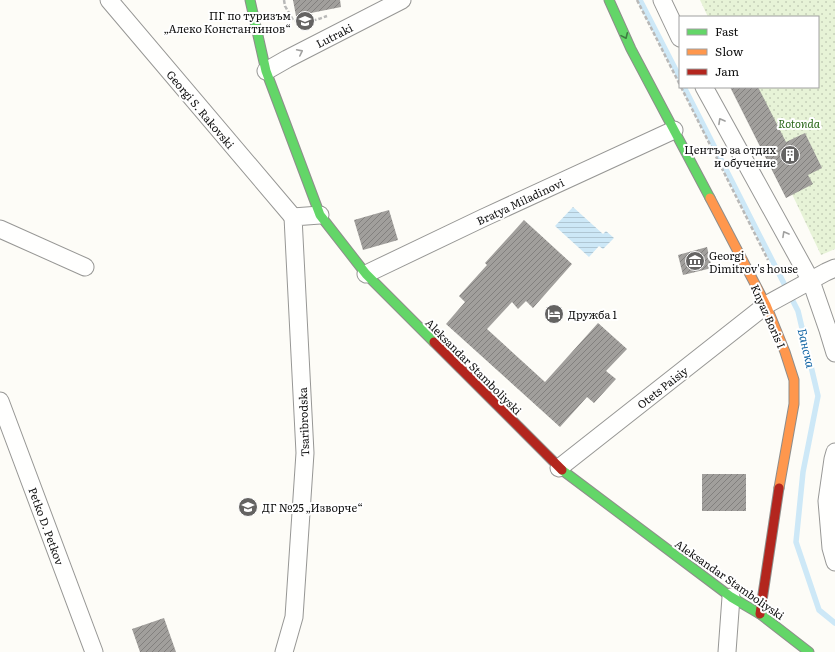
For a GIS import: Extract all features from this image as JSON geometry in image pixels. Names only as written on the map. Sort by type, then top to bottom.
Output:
[{"type":"street","name":"Georgi S. Rakovski","points":[[110,0],[293,217]]},
{"type":"street","name":"Aleksandar Stamboliyski","points":[[250,0],[266,71],[320,216],[366,274],[559,468],[731,597],[760,614],[809,652]]},
{"type":"street","name":"Lutraki","points":[[266,71],[402,0]]},
{"type":"street","name":"Knyaz Boris I","points":[[609,0],[631,50],[674,130],[772,302],[794,380],[794,404],[782,470],[760,614]]},
{"type":"street","points":[[662,0],[679,36]]},
{"type":"street","points":[[705,88],[808,282],[828,330],[835,353]]},
{"type":"street","name":"Bratya Miladinovi","points":[[366,274],[674,130]]},
{"type":"street","points":[[293,217],[320,216]]},
{"type":"street","name":"Tsaribrodska","points":[[284,652],[294,617],[305,453],[293,217]]},
{"type":"street","points":[[0,229],[85,267]]},
{"type":"street","points":[[808,282],[835,268]]},
{"type":"street","name":"Otets Paisiy","points":[[559,468],[772,302],[808,282]]},
{"type":"street","name":"Petko D. Petkov","points":[[0,400],[94,652]]},
{"type":"street","points":[[835,452],[827,501],[831,548],[835,562]]},
{"type":"street","points":[[727,652],[731,597]]},
{"type":"path","points":[[284,0],[285,6],[293,20],[303,22],[315,21],[333,14]]},
{"type":"path","points":[[637,0],[679,84]]},
{"type":"path","points":[[681,88],[769,262]]},
{"type":"green space","name":"Rotonda","points":[[700,0],[835,0],[835,249],[821,255],[741,88],[819,88],[819,16],[708,16]]},
{"type":"water","points":[[573,207],[603,234],[606,231],[614,238],[603,249],[599,246],[589,257],[555,226]]},
{"type":"building","points":[[293,0],[340,0],[341,7],[296,16]]},
{"type":"building","name":"Център за отдих и обучение","points":[[731,88],[759,88],[786,142],[805,133],[822,168],[808,175],[813,184],[786,198]]},
{"type":"building","points":[[389,210],[398,240],[363,250],[354,220]]},
{"type":"building","points":[[524,220],[572,264],[533,308],[526,301],[518,309],[512,302],[487,329],[545,382],[598,323],[627,349],[606,371],[616,379],[594,403],[587,397],[560,427],[446,324],[465,302],[459,296],[487,265],[485,263]]},
{"type":"building","name":"Georgi Dimitrov's house","points":[[707,247],[712,268],[683,275],[678,255]]},
{"type":"building","points":[[702,474],[746,474],[746,511],[702,511]]},
{"type":"building","points":[[164,618],[176,652],[140,652],[132,629]]},
{"type":"waterway","name":"Банска","points":[[640,0],[679,76]]},
{"type":"waterway","name":"Банска","points":[[685,88],[798,311],[818,396],[803,472],[796,542],[819,610],[835,623]]},
{"type":"traffic: fast","points":[[250,0],[266,71],[320,215],[366,274],[434,342]]},
{"type":"traffic: fast","points":[[609,0],[631,49],[710,198]]},
{"type":"traffic: fast","points":[[562,470],[731,597],[760,614],[809,652]]},
{"type":"traffic: slow","points":[[710,198],[766,305],[785,352],[794,380],[794,404],[779,488]]},
{"type":"traffic: jam","points":[[434,342],[562,470]]},
{"type":"traffic: jam","points":[[760,614],[779,488]]},
{"type":"place","name":"ПГ по туризъм „Алеко Константинов“","points":[[305,21]]},
{"type":"place","name":"Център за отдих и обучение","points":[[790,155]]},
{"type":"place","name":"Georgi Dimitrov's house","points":[[695,261]]},
{"type":"place","name":"Дружба 1","points":[[554,314]]},
{"type":"place","name":"ДГ №25 „Изворче“","points":[[248,507]]}]
